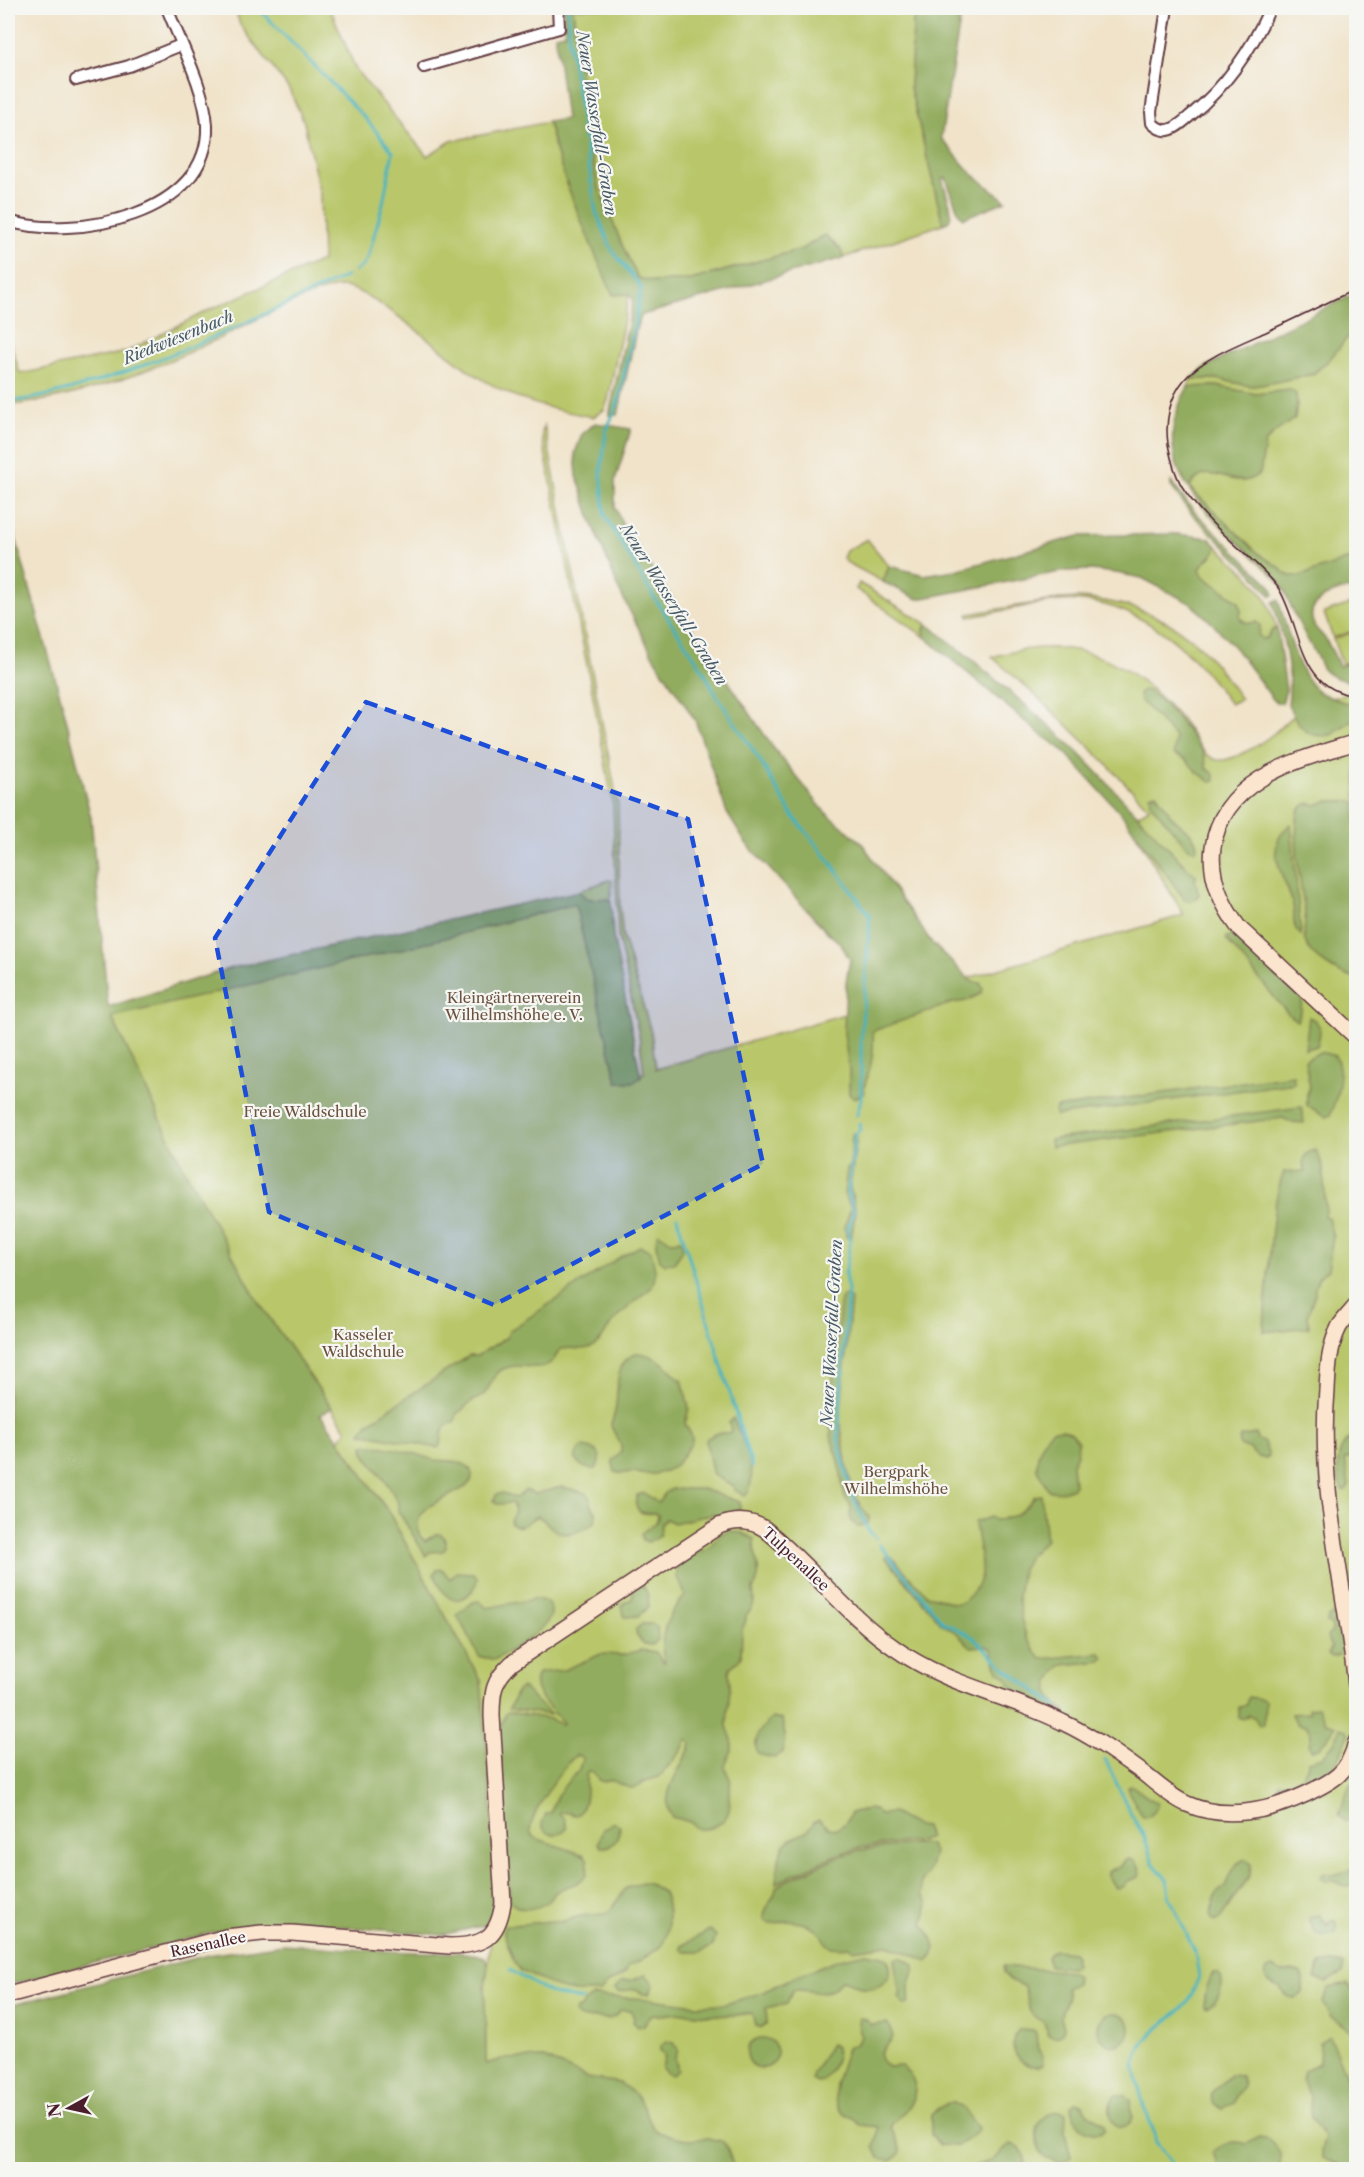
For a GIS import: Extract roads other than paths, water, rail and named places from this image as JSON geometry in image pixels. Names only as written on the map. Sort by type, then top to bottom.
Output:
[{"type":"main road","points":[[1356,742],[1283,767],[1239,794],[1221,816],[1212,853],[1220,895],[1227,913],[1239,928],[1356,1037]]},
{"type":"main road","points":[[1356,1306],[1339,1328],[1331,1353],[1325,1432],[1325,1468],[1331,1527],[1356,1685]]},
{"type":"main road","name":"Tulpenallee","points":[[449,1946],[464,1946],[480,1942],[492,1934],[501,1918],[503,1886],[492,1716],[495,1682],[512,1663],[719,1526],[729,1522],[746,1521],[765,1529],[869,1628],[897,1650],[933,1671],[1077,1729],[1108,1747],[1177,1798],[1195,1807],[1213,1811],[1245,1812],[1273,1808],[1296,1799],[1342,1774],[1348,1766],[1356,1742]]},
{"type":"main road","name":"Rasenallee","points":[[8,1995],[226,1937],[262,1933],[292,1933],[449,1946]]},
{"type":"street","points":[[8,221],[58,229],[110,221],[144,210],[165,198],[183,183],[199,164],[206,140],[205,109],[167,8]]},
{"type":"street","points":[[424,67],[559,28],[558,8]]},
{"type":"street","points":[[1167,8],[1151,112],[1152,123],[1159,129],[1168,130],[1183,122],[1224,84],[1239,64],[1270,8]]},
{"type":"street","points":[[76,80],[129,66],[181,45]]},
{"type":"waterway","name":"Riedwiesenbach","points":[[258,8],[366,119],[393,152],[383,203],[369,254],[364,265],[355,271]]},
{"type":"waterway","name":"Neuer Wasserfall-Graben","points":[[568,8],[569,40],[596,212],[612,250],[641,287],[618,403],[606,431],[601,472],[605,516],[791,813],[870,916],[861,1038],[861,1099],[857,1115]]},
{"type":"waterway","name":"Riedwiesenbach","points":[[13,401],[67,390],[148,363],[234,328],[347,276]]},
{"type":"waterway","name":"Neuer Wasserfall-Graben","points":[[859,1124],[860,1129],[855,1135],[848,1193],[854,1211],[848,1229],[850,1242],[845,1275],[848,1290],[838,1439],[850,1489],[868,1530],[876,1538]]},
{"type":"waterway","points":[[677,1217],[752,1467]]},
{"type":"waterway","name":"Neuer Wasserfall-Graben","points":[[879,1544],[943,1622],[973,1637],[1007,1670],[1057,1706]]},
{"type":"waterway","points":[[1105,1759],[1144,1836],[1153,1863],[1167,1880],[1169,1896],[1195,1952],[1199,1977],[1188,2003],[1147,2038],[1134,2066],[1144,2108],[1156,2142],[1177,2170]]},
{"type":"waterway","points":[[510,1970],[552,1994],[582,2000]]},
{"type":"tram line","points":[[1356,289],[1234,346],[1201,365],[1184,380],[1175,394],[1169,410],[1167,427],[1172,462],[1179,480],[1192,501],[1279,589],[1312,670],[1323,682],[1337,691],[1356,696]]},
{"type":"park label","name":"Kleingärtnerverein Wilhelmshöhe e. V.","points":[[514,1006]]},
{"type":"park label","name":"Freie Waldschule","points":[[305,1111]]},
{"type":"park label","name":"Kasseler Waldschule","points":[[363,1342]]},
{"type":"park label","name":"Bergpark Wilhelmshöhe","points":[[896,1480]]}]
